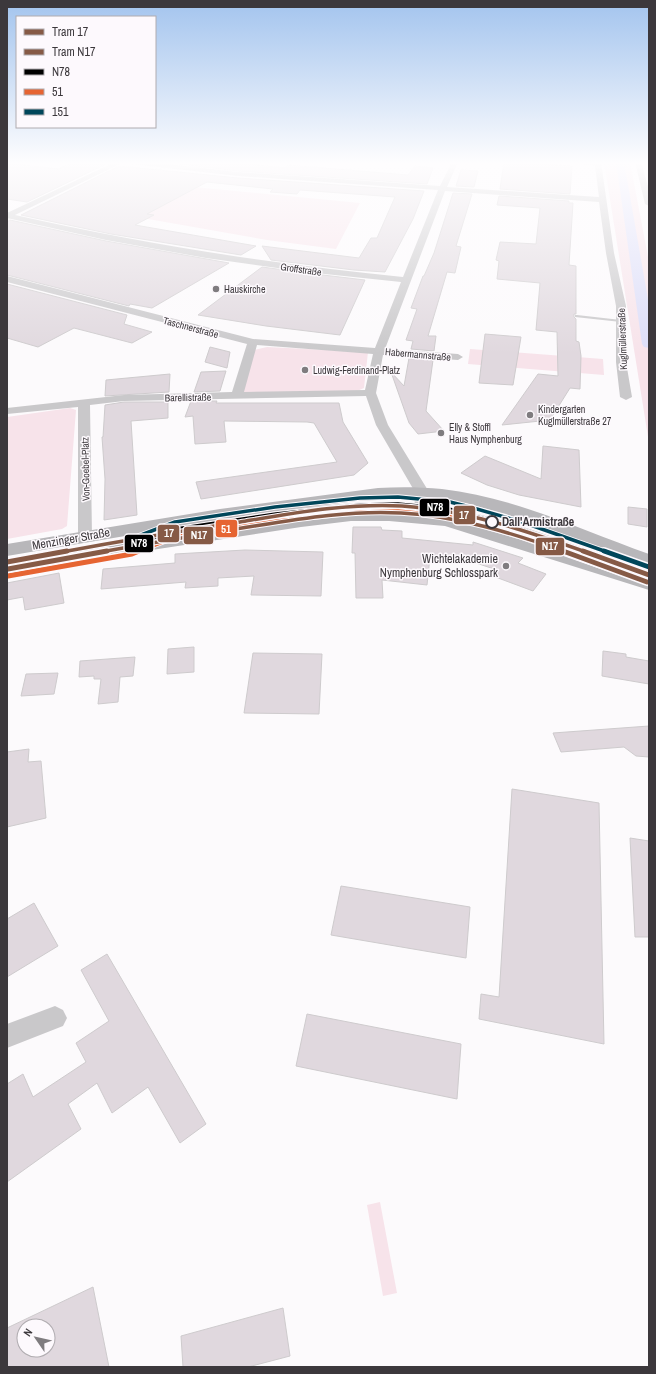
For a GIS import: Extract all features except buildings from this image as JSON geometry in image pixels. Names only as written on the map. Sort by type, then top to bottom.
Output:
[{"type":"main road","name":"Menzinger Straße","points":[[7,550],[245,510],[381,492],[422,506],[446,521],[490,533],[649,584]]},
{"type":"main road","name":"Menzinger Straße","points":[[7,569],[130,547],[422,506],[464,498],[501,507],[571,530],[642,558]]},
{"type":"street","name":"Groffstraße","points":[[51,226],[227,259],[319,272],[406,280]]},
{"type":"street","points":[[422,506],[382,425],[370,393],[378,351],[427,226]]},
{"type":"street","name":"Kuglmüllerstraße","points":[[607,226],[610,253],[621,306],[621,362],[626,397]]},
{"type":"street","name":"Taschnerstraße","points":[[7,279],[253,342],[378,351]]},
{"type":"street","points":[[237,396],[253,342]]},
{"type":"street","name":"Habermannstraße","points":[[378,351],[458,357]]},
{"type":"street","name":"Barellistraße","points":[[7,411],[124,398],[370,393]]},
{"type":"street","name":"Von-Goebel-Platz","points":[[84,402],[85,536]]},
{"type":"street","points":[[7,1036],[54,1018]]},
{"type":"lane","points":[[577,316],[621,320]]},
{"type":"lane","points":[[130,547],[167,531],[268,515],[376,504],[422,506],[468,514],[520,529],[596,554],[649,574]]},
{"type":"lane","points":[[245,510],[268,515]]},
{"type":"lane","points":[[596,554],[642,558]]},
{"type":"shaded area","points":[[188,226],[348,226],[336,249],[267,240]]},
{"type":"shaded area","points":[[614,226],[642,226],[649,262],[649,443]]},
{"type":"shaded area","points":[[267,347],[368,352],[364,388],[357,391],[243,393],[254,350]]},
{"type":"shaded area","points":[[470,349],[603,359],[604,375],[468,364]]},
{"type":"shaded area","points":[[70,408],[76,410],[67,526],[62,529],[7,539],[7,417]]},
{"type":"shaded area","points":[[380,1202],[397,1293],[383,1296],[367,1205]]},
{"type":"waterway","points":[[630,226],[649,344]]},
{"type":"tram line","name":"17","points":[[7,562],[284,514],[331,508],[378,505],[425,508],[482,519],[566,545],[649,575]]},
{"type":"tram line","name":"N17","points":[[8,569],[284,521],[331,515],[377,512],[424,515],[453,519],[509,533],[647,582]]},
{"type":"transit line","name":"151","points":[[7,562],[128,540],[175,522],[275,507],[360,498],[398,497],[450,502],[470,507],[522,522],[649,567]]},
{"type":"transit line","name":"N78","points":[[7,569],[130,547],[176,529],[276,514],[361,505],[398,504],[449,509],[468,514],[520,529],[649,574]]},
{"type":"transit line","name":"51","points":[[8,576],[132,554],[178,536],[277,521],[361,512],[398,511],[448,516],[466,521],[518,536],[647,581]]},
{"type":"place","name":"Hauskirche","points":[[216,289]]},
{"type":"place","name":"Ludwig-Ferdinand-Platz","points":[[305,370]]},
{"type":"place","name":"Kindergarten Kuglmüllerstraße 27","points":[[530,415]]},
{"type":"place","name":"Elly & Stoffl Haus Nymphenburg","points":[[441,433]]},
{"type":"place","name":"Dall'Armistraße","points":[[492,522]]},
{"type":"place","name":"Wichtelakademie Nymphenburg Schlosspark","points":[[506,566]]}]
